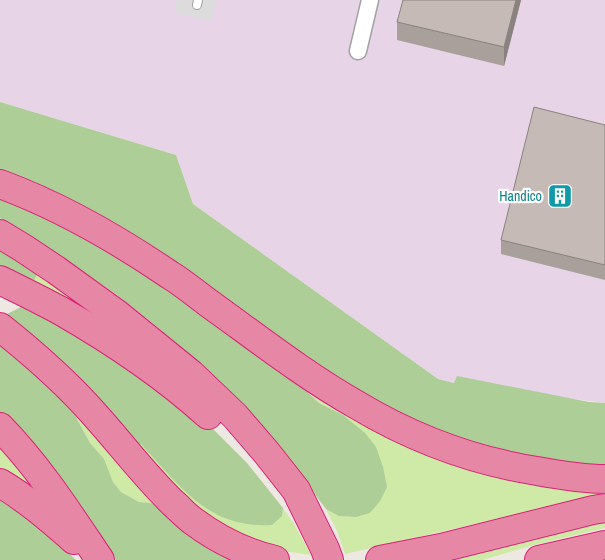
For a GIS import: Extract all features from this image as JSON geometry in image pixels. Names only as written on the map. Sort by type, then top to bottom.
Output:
[{"type":"highway","points":[[0,184],[93,227],[138,254],[172,276],[313,378],[356,405],[394,425],[440,445],[478,458],[519,468],[605,479]]},
{"type":"highway","points":[[0,234],[86,291],[116,314],[191,374],[234,416],[266,452],[327,555]]},
{"type":"highway","points":[[0,280],[61,311],[136,357],[187,396],[227,432],[291,495]]},
{"type":"highway","points":[[0,327],[64,382],[158,488],[191,520],[221,540],[258,556],[275,560]]},
{"type":"highway","points":[[0,428],[41,476],[99,560]]},
{"type":"highway","points":[[0,483],[40,510],[99,560]]},
{"type":"highway","points":[[380,560],[441,548],[605,508]]},
{"type":"highway","points":[[539,560],[605,545]]},
{"type":"street","points":[[358,51],[370,0]]},
{"type":"shaded area","points":[[0,0],[605,0],[605,403],[454,383],[438,379],[193,204],[176,155],[0,102]]},
{"type":"shaded area","points":[[177,0],[216,0],[211,21],[174,12]]},
{"type":"green space","points":[[0,102],[176,155],[193,204],[438,379],[454,383],[457,376],[589,402],[605,403],[605,466],[542,459],[500,451],[439,432],[380,404],[0,172]]},
{"type":"green space","points":[[0,192],[102,240],[299,384],[319,403],[343,415],[365,433],[376,447],[387,487],[380,501],[370,513],[356,517],[339,516],[326,509],[301,476],[186,352],[117,295],[0,218]]},
{"type":"green space","points":[[0,249],[38,273],[33,282],[0,265]]},
{"type":"green space","points":[[38,273],[100,317],[98,319],[33,282]]},
{"type":"green space","points":[[29,303],[71,327],[212,428],[247,463],[283,508],[282,516],[272,525],[250,524],[230,520],[197,502],[141,444],[139,446],[5,315]]},
{"type":"green space","points":[[0,338],[70,401],[90,443],[104,459],[113,482],[121,492],[139,502],[159,504],[244,560],[116,560],[0,419]]},
{"type":"green space","points":[[299,383],[605,486],[605,499],[488,521],[345,554],[337,531],[326,509],[347,517],[370,513],[343,415],[319,403]]},
{"type":"green space","points":[[70,401],[159,504],[139,502],[121,492],[113,482],[104,460],[90,443]]},
{"type":"green space","points":[[141,443],[282,516],[283,508],[311,555],[283,551],[217,525],[178,492],[139,446]]},
{"type":"green space","points":[[0,447],[50,506],[0,475]]},
{"type":"green space","points":[[0,499],[40,527],[76,560],[0,560]]},
{"type":"green space","points":[[605,517],[605,528],[482,560],[415,560]]},
{"type":"building","points":[[403,0],[516,0],[504,47],[397,22]]},
{"type":"building","name":"Handico","points":[[534,107],[605,125],[605,265],[501,240]]},
{"type":"place","name":"Handico","points":[[560,196]]}]
